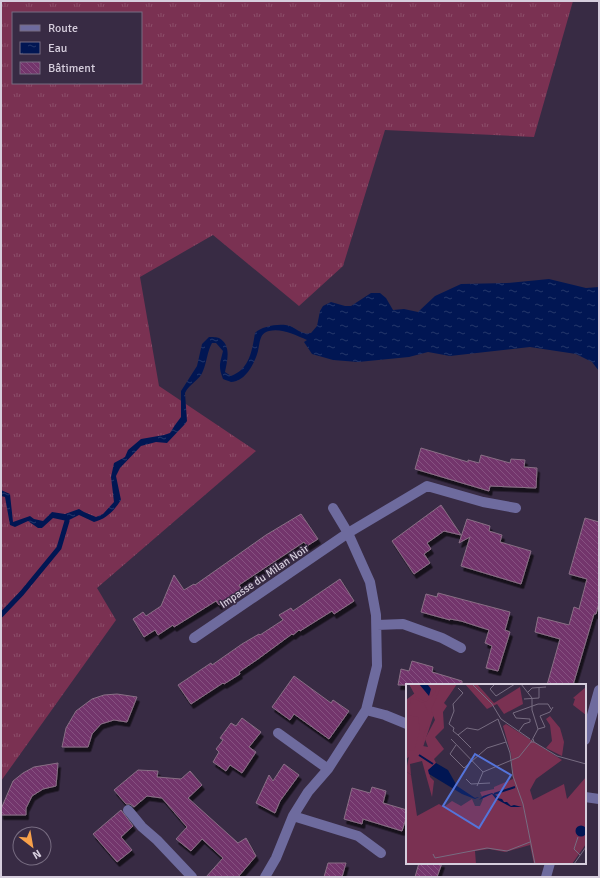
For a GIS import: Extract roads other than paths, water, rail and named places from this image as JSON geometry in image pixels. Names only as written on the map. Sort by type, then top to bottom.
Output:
[{"type":"street","name":"Impasse du Milan Noir","points":[[194,638],[348,533],[427,486],[483,502],[516,508]]},
{"type":"street","points":[[265,877],[276,858],[293,816],[308,792],[328,769],[366,710],[377,666],[377,625],[370,582],[348,533],[333,508]]},
{"type":"street","points":[[377,625],[403,624],[442,638],[461,648]]},
{"type":"street","points":[[586,736],[599,690]]},
{"type":"street","points":[[366,710],[385,715],[406,724]]},
{"type":"street","points":[[278,733],[328,769]]},
{"type":"street","points":[[586,797],[599,799]]},
{"type":"street","points":[[128,810],[142,827],[157,840],[192,877]]},
{"type":"street","points":[[293,816],[358,836],[381,853]]},
{"type":"street","points":[[546,877],[550,864]]},
{"type":"water","points":[[549,279],[586,288],[599,287],[599,371],[592,362],[576,354],[530,347],[450,356],[428,352],[409,357],[358,362],[333,360],[312,354],[304,342],[307,340],[288,332],[274,330],[263,334],[255,360],[249,371],[241,379],[231,382],[223,379],[220,371],[223,351],[216,343],[212,343],[202,374],[185,393],[187,421],[167,443],[156,442],[141,446],[120,468],[116,476],[121,500],[116,508],[102,519],[94,522],[79,515],[67,521],[53,518],[42,528],[38,528],[28,521],[15,527],[10,525],[5,497],[1,496],[1,490],[10,494],[13,522],[30,516],[34,519],[43,521],[52,512],[65,514],[79,509],[96,517],[103,514],[114,502],[111,477],[114,463],[125,457],[128,450],[141,439],[170,433],[181,417],[181,391],[197,366],[202,344],[209,337],[219,338],[226,345],[228,354],[225,372],[231,376],[242,369],[246,364],[251,352],[255,333],[267,327],[286,325],[302,332],[311,333],[317,326],[320,311],[323,306],[331,302],[351,306],[371,293],[380,293],[386,298],[393,310],[404,309],[418,312],[435,296],[461,284],[507,283]]},
{"type":"waterway","points":[[1,615],[22,593],[59,548],[67,521]]}]
